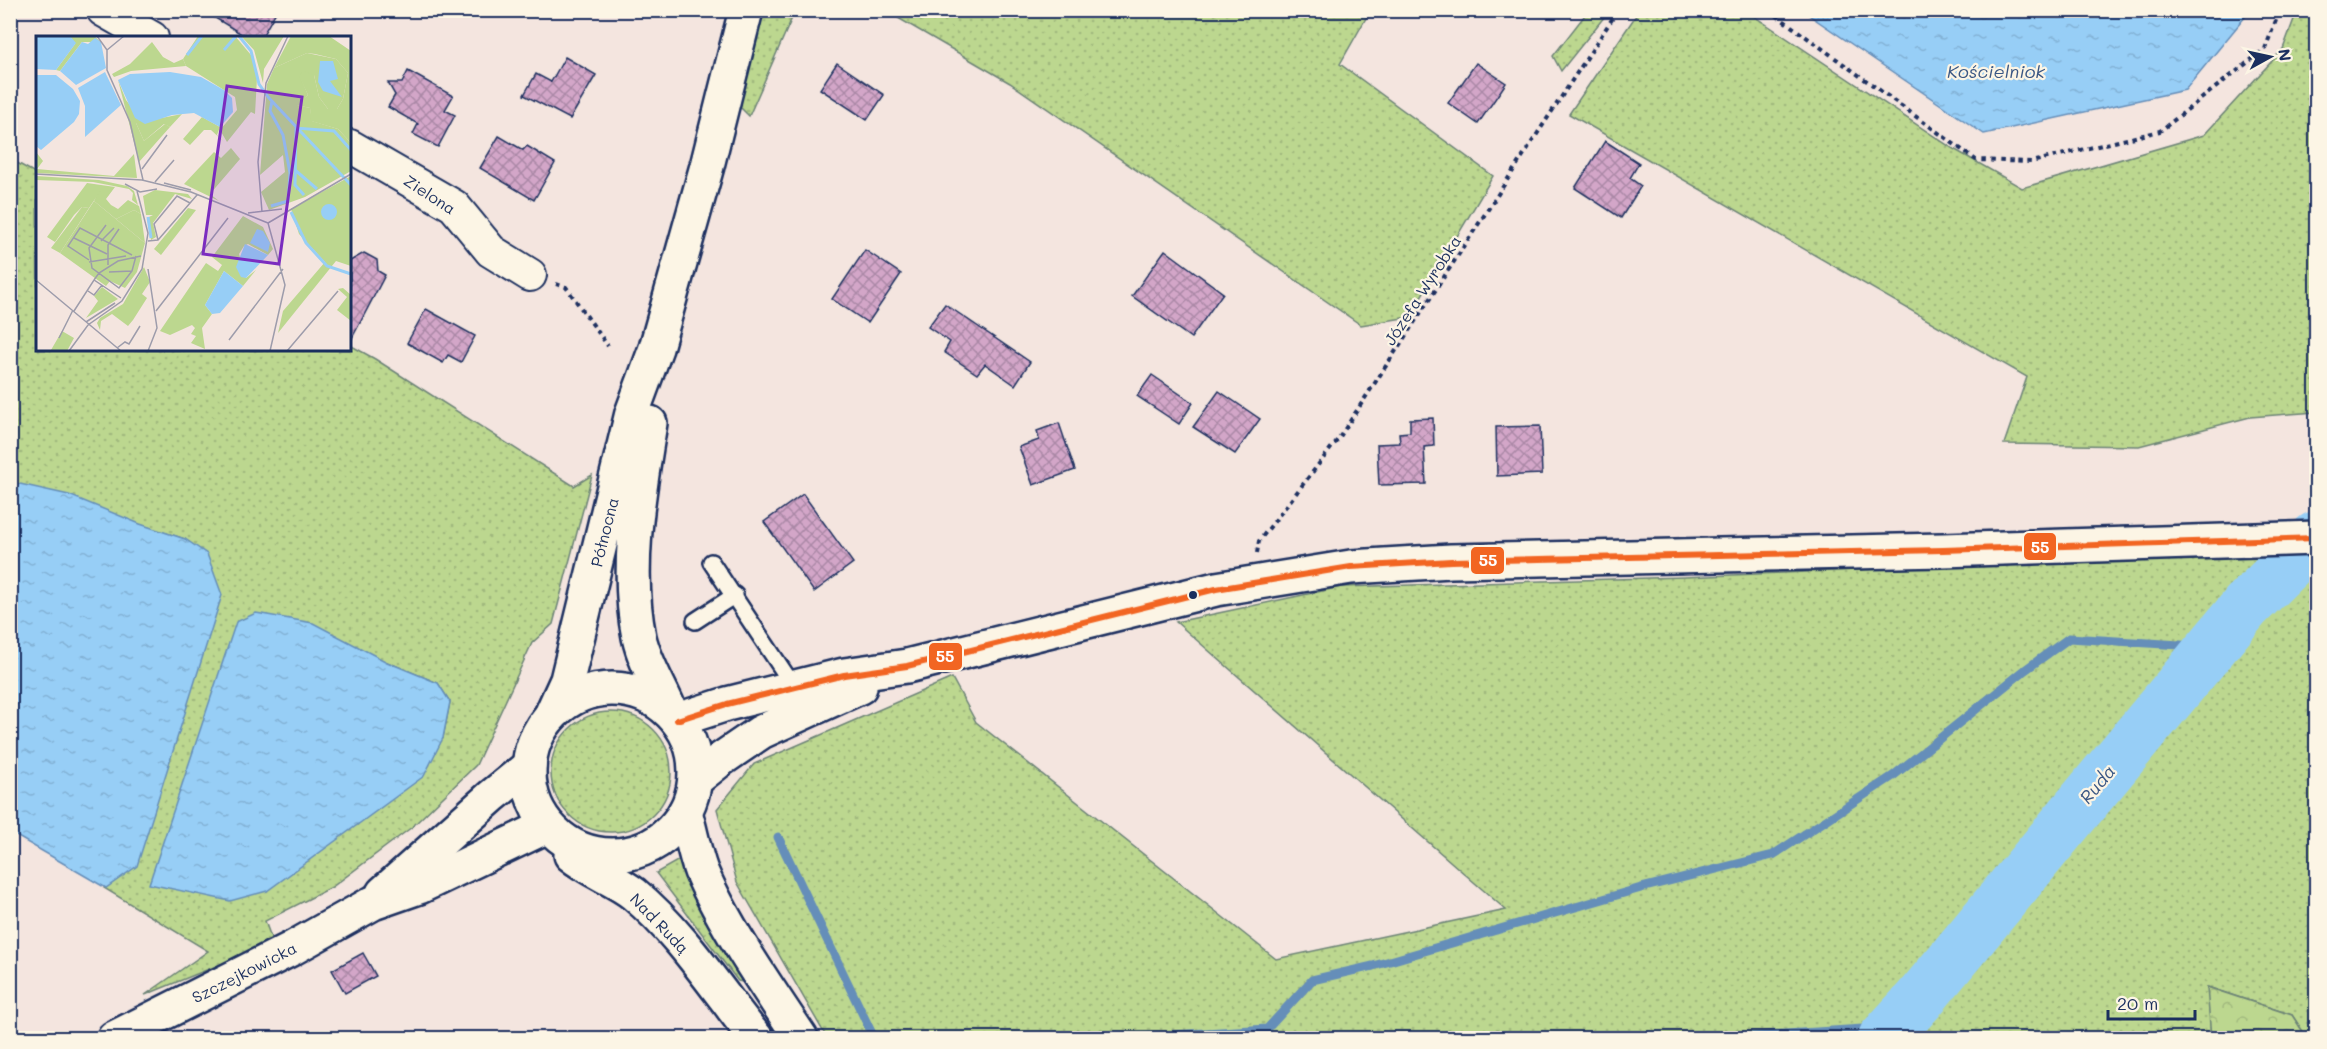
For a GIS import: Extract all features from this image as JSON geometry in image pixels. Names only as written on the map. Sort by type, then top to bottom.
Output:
[{"type":"main road","name":"Północna","points":[[551,715],[567,680],[632,413],[656,348],[707,166],[746,10]]},
{"type":"main road","name":"Północna","points":[[656,348],[651,418],[638,512],[634,577],[639,637],[647,661],[674,717]]},
{"type":"main road","points":[[695,780],[741,745],[768,728],[907,666],[952,653],[1251,582],[1351,567],[1451,561],[2316,538]]},
{"type":"main road","points":[[674,717],[844,675],[907,666]]},
{"type":"main road","points":[[609,689],[642,694],[674,717],[688,737],[693,751],[695,780],[685,812],[677,825],[658,842],[640,851],[610,856],[575,848],[548,826],[534,804],[529,766],[536,738],[551,715],[578,696],[609,689]]},
{"type":"main road","name":"Szczejkowicka","points":[[373,903],[458,825],[529,766]]},
{"type":"main road","points":[[685,812],[705,879],[757,972],[801,1038]]},
{"type":"main road","name":"Szczejkowicka","points":[[114,1038],[291,949],[373,903],[419,886],[548,826]]},
{"type":"main road","name":"Nad Rudą","points":[[548,826],[572,857],[634,894],[660,919],[756,1038]]},
{"type":"street","points":[[103,10],[148,36]]},
{"type":"street","name":"Zielona","points":[[351,147],[454,206],[491,251],[530,275]]},
{"type":"lane","points":[[711,562],[794,687]]},
{"type":"lane","points":[[695,621],[735,596]]},
{"type":"path","name":"Józefa Wyrobka","points":[[1251,582],[1259,541],[1339,438],[1618,10]]},
{"type":"path","points":[[1769,10],[1976,160],[2031,162],[2160,131],[2265,50],[2280,10]]},
{"type":"path","points":[[530,275],[566,287],[608,346]]},
{"type":"green space","points":[[762,11],[795,11],[749,116],[737,104]]},
{"type":"green space","points":[[886,11],[1370,11],[1340,64],[1493,176],[1409,317],[1361,325],[1010,83]]},
{"type":"green space","points":[[1588,11],[1609,11],[1561,71],[1553,56]]},
{"type":"green space","points":[[1639,11],[1746,11],[1952,148],[2022,188],[2204,135],[2283,49],[2297,11],[2316,11],[2316,412],[2250,417],[2139,446],[2004,444],[2027,377],[1569,114]]},
{"type":"green space","points":[[10,159],[36,173],[36,351],[351,351],[351,346],[574,486],[592,475],[553,624],[532,643],[476,765],[412,827],[332,887],[265,921],[273,943],[145,995],[208,951],[104,888],[137,865],[185,539],[11,483]],"holes":[[[387,662],[438,683],[450,702],[443,738]]]},
{"type":"green space","points":[[2316,551],[2316,1038],[2307,1038],[2292,1015],[2208,987],[2211,1038],[827,1038],[737,882],[717,809],[754,764],[952,678],[976,722],[1276,959],[1506,910],[1176,622],[1341,587],[1684,577]]},
{"type":"green space","points":[[611,712],[634,716],[654,729],[667,749],[671,772],[667,795],[654,815],[634,828],[611,832],[588,828],[568,815],[555,795],[551,772],[555,749],[568,729],[588,716]]},
{"type":"green space","points":[[679,860],[744,976],[743,982],[738,981],[656,873]]},
{"type":"green space","points":[[2207,987],[2292,1015],[2307,1038],[2211,1038]]},
{"type":"water","name":"Kościelniok","points":[[1803,11],[2250,11],[2185,90],[1984,134]]},
{"type":"water","points":[[11,482],[69,495],[140,524],[185,539],[207,554],[222,595],[137,866],[106,888],[11,833]]},
{"type":"water","points":[[256,613],[313,623],[387,662],[438,683],[450,702],[443,738],[424,776],[267,891],[230,901],[149,884],[236,622]]},
{"type":"building","points":[[202,10],[277,10],[262,36],[245,36]]},
{"type":"building","points":[[565,57],[596,75],[570,119],[524,95],[536,74],[551,82]]},
{"type":"building","points":[[837,63],[884,95],[867,120],[820,89]]},
{"type":"building","points":[[1476,63],[1506,83],[1478,124],[1448,103]]},
{"type":"building","points":[[408,71],[453,96],[445,110],[455,115],[438,147],[413,134],[418,124],[388,107],[395,95],[388,83],[402,83]]},
{"type":"building","points":[[499,136],[523,150],[527,146],[555,163],[534,200],[480,168]]},
{"type":"building","points":[[1605,141],[1639,163],[1630,178],[1641,186],[1621,218],[1575,188]]},
{"type":"building","points":[[865,250],[901,274],[868,323],[832,299]]},
{"type":"building","points":[[1165,250],[1223,293],[1191,338],[1132,296]]},
{"type":"building","points":[[364,253],[377,260],[378,271],[385,275],[351,340],[351,260]]},
{"type":"building","points":[[945,304],[1030,362],[1015,385],[985,364],[977,374],[944,352],[950,342],[928,327]]},
{"type":"building","points":[[426,309],[475,336],[461,362],[448,355],[443,363],[407,343]]},
{"type":"building","points":[[1152,375],[1193,403],[1179,424],[1137,396]]},
{"type":"building","points":[[1219,391],[1260,419],[1235,454],[1193,427]]},
{"type":"building","points":[[1433,418],[1434,446],[1424,447],[1426,484],[1379,485],[1377,444],[1400,443],[1399,433],[1410,432],[1410,419]]},
{"type":"building","points":[[1059,423],[1075,470],[1033,485],[1019,447],[1039,440],[1037,431]]},
{"type":"building","points":[[1540,426],[1542,474],[1497,476],[1496,427]]},
{"type":"building","points":[[803,494],[853,563],[814,592],[764,522]]},
{"type":"building","points":[[363,953],[376,976],[345,993],[332,970]]},
{"type":"waterway","name":"Ruda","points":[[1884,1038],[1918,1001],[2246,606],[2316,537]]},
{"type":"waterway","points":[[1128,1038],[1267,1029],[1312,980],[1373,966],[1641,888],[1773,855],[1893,776],[2025,670],[2069,638],[2212,647]]},
{"type":"waterway","points":[[778,837],[874,1038]]},
{"type":"waterway","points":[[1726,1038],[1893,1027],[1895,1038]]},
{"type":"transit line","name":"55","points":[[677,720],[727,704],[844,675],[907,666],[1216,589],[1351,567],[1451,561],[1943,550],[2316,538]]}]
